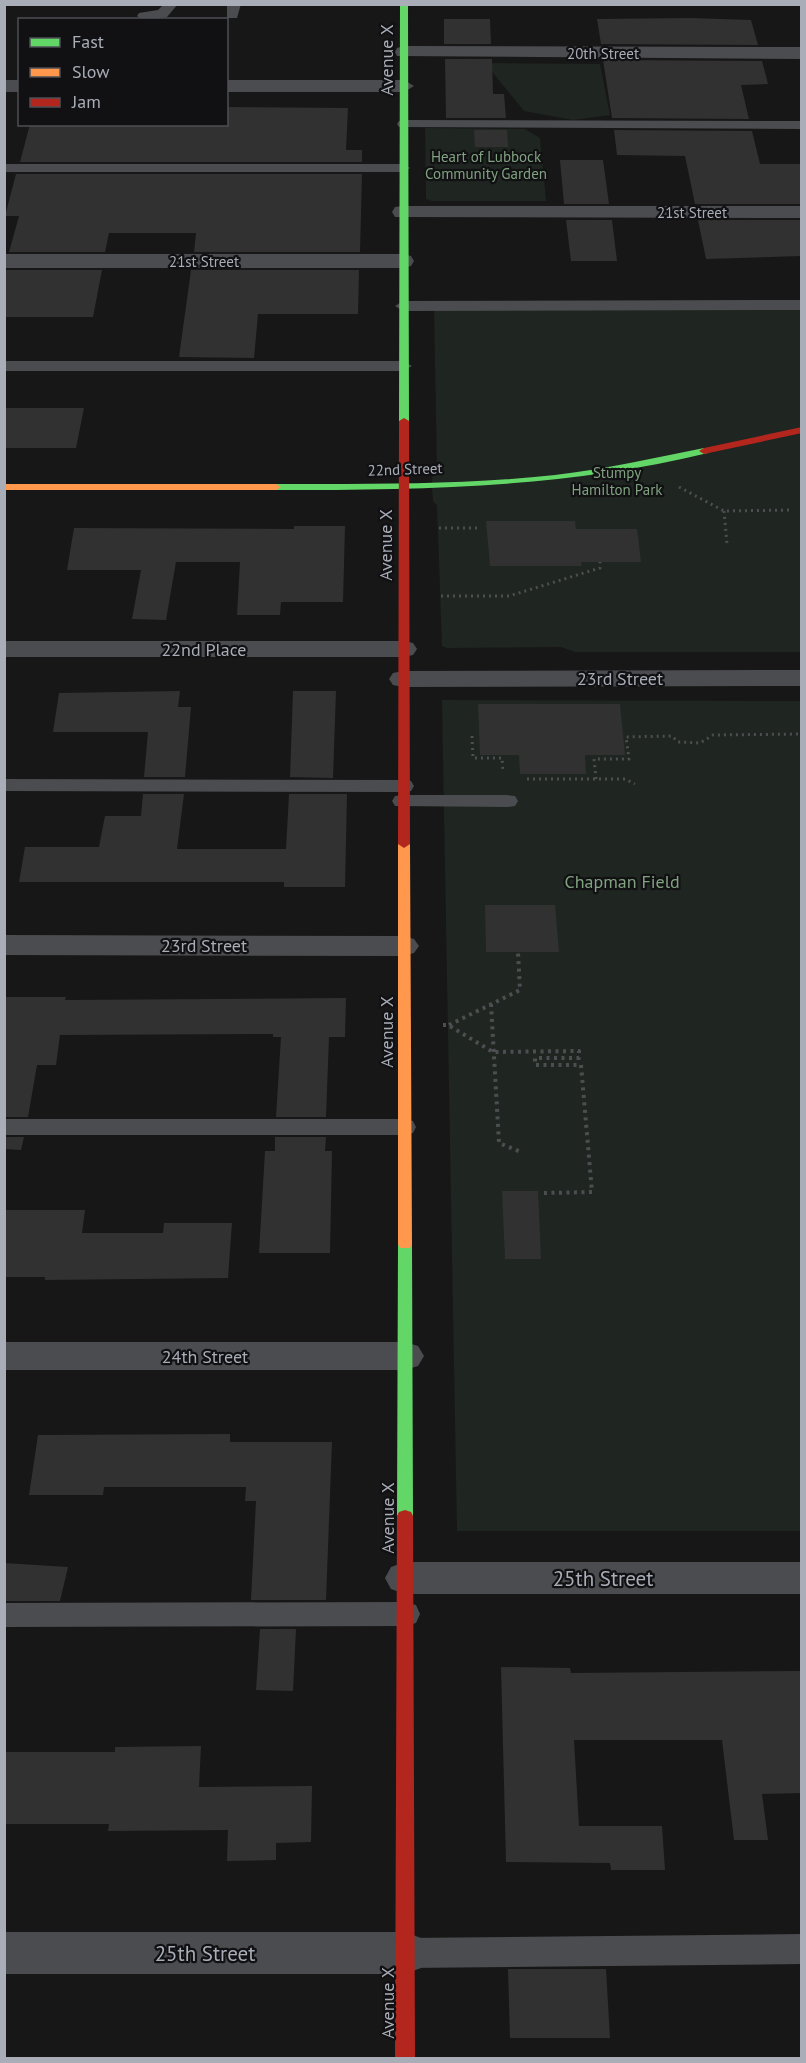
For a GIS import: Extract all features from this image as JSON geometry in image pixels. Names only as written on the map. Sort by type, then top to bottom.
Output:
[{"type":"street","name":"Avenue X","points":[[404,4],[405,2058]]},
{"type":"street","name":"20th Street","points":[[404,52],[801,53]]},
{"type":"street","points":[[228,86],[404,86]]},
{"type":"street","name":"21st Street","points":[[403,212],[801,212]]},
{"type":"street","name":"21st Street","points":[[4,261],[403,261]]},
{"type":"street","name":"22nd Street","points":[[4,487],[403,487],[534,480],[625,468],[801,430]]},
{"type":"street","name":"22nd Place","points":[[4,649],[403,649]]},
{"type":"street","name":"23rd Street","points":[[403,679],[801,678]]},
{"type":"street","name":"23rd Street","points":[[4,945],[404,946]]},
{"type":"street","name":"24th Street","points":[[4,1356],[405,1356]]},
{"type":"street","name":"25th Street","points":[[405,1596],[801,1578]]},
{"type":"street","name":"25th Street","points":[[4,1953],[405,1953]]},
{"type":"lane","points":[[144,16],[162,14],[171,4]]},
{"type":"lane","points":[[404,124],[801,125]]},
{"type":"lane","points":[[4,168],[403,168]]},
{"type":"lane","points":[[403,306],[801,305]]},
{"type":"lane","points":[[4,366],[403,366]]},
{"type":"lane","points":[[4,784],[403,793],[507,801]]},
{"type":"lane","points":[[4,1127],[404,1127]]},
{"type":"lane","points":[[4,1615],[405,1596]]},
{"type":"lane","points":[[405,1953],[801,1949]]},
{"type":"path","points":[[676,485],[724,511],[792,510]]},
{"type":"path","points":[[724,511],[727,544]]},
{"type":"path","points":[[438,528],[480,528]]},
{"type":"path","points":[[441,596],[509,596],[600,568],[600,562]]},
{"type":"path","points":[[596,779],[594,759],[629,759],[626,737],[672,736],[678,742],[700,743],[713,735],[801,734]]},
{"type":"path","points":[[472,736],[473,759],[502,759],[503,779]]},
{"type":"path","points":[[526,779],[625,779],[635,784]]},
{"type":"path","points":[[404,1026],[448,1025],[520,990],[518,952]]},
{"type":"path","points":[[491,1004],[498,1143],[521,1152]]},
{"type":"path","points":[[448,1025],[493,1052],[579,1051],[579,1058],[535,1058],[535,1065],[581,1065],[592,1192],[544,1193]]},
{"type":"green space","points":[[485,63],[600,64],[610,115],[573,120],[524,111]]},
{"type":"green space","name":"Heart of Lubbock Community Garden","points":[[425,128],[525,129],[540,138],[546,201],[432,201],[426,199]]},
{"type":"green space","name":"Stumpy Hamilton Park","points":[[801,309],[801,652],[575,652],[561,647],[447,648],[442,646],[437,505],[433,501],[432,487],[433,473],[437,465],[434,310]]},
{"type":"green space","name":"Chapman Field","points":[[442,700],[801,701],[801,1531],[457,1531]]},
{"type":"building","points":[[444,19],[490,19],[491,44],[444,44]]},
{"type":"building","points":[[597,19],[751,20],[758,45],[601,44]]},
{"type":"building","points":[[445,59],[492,59],[493,94],[504,94],[506,118],[446,118]]},
{"type":"building","points":[[603,60],[762,61],[768,84],[741,85],[749,119],[612,118]]},
{"type":"building","points":[[228,107],[348,108],[346,150],[362,150],[362,162],[20,162],[29,126],[228,126]]},
{"type":"building","points":[[474,130],[507,130],[508,147],[475,147]]},
{"type":"building","points":[[614,130],[752,131],[760,164],[801,164],[801,204],[695,204],[685,156],[617,155]]},
{"type":"building","points":[[560,160],[603,160],[609,204],[564,204]]},
{"type":"building","points":[[16,174],[362,174],[360,252],[194,252],[196,233],[109,233],[105,252],[9,252],[19,216],[5,216]]},
{"type":"building","points":[[566,220],[612,220],[617,261],[571,261]]},
{"type":"building","points":[[698,220],[801,220],[801,256],[706,259]]},
{"type":"building","points":[[5,270],[102,270],[93,317],[4,317]]},
{"type":"building","points":[[191,270],[359,270],[358,314],[258,314],[254,358],[179,357]]},
{"type":"building","points":[[4,408],[84,408],[76,448],[4,448]]},
{"type":"building","points":[[486,521],[575,521],[576,529],[637,529],[641,562],[581,562],[582,566],[490,566]]},
{"type":"building","points":[[294,526],[345,526],[343,602],[281,602],[280,615],[237,615],[240,562],[176,562],[166,620],[132,619],[141,570],[67,570],[74,528],[294,529]]},
{"type":"building","points":[[180,691],[178,707],[191,707],[185,777],[144,777],[148,732],[53,732],[59,693]]},
{"type":"building","points":[[293,691],[336,691],[333,778],[290,777]]},
{"type":"building","points":[[478,704],[620,704],[625,755],[585,755],[586,774],[520,774],[519,755],[480,755]]},
{"type":"building","points":[[143,794],[184,794],[177,849],[286,849],[289,794],[347,794],[345,887],[284,887],[284,882],[19,882],[25,847],[99,847],[105,816],[141,816]]},
{"type":"building","points":[[485,905],[555,905],[559,952],[486,952]]},
{"type":"building","points":[[4,997],[66,997],[65,1000],[346,998],[345,1037],[329,1037],[326,1117],[276,1117],[281,1037],[273,1037],[273,1034],[60,1035],[56,1065],[37,1065],[28,1117],[4,1117]]},
{"type":"building","points":[[4,1137],[24,1137],[21,1150],[4,1149]]},
{"type":"building","points":[[275,1137],[326,1137],[325,1151],[332,1151],[330,1253],[259,1253],[265,1151],[275,1151]]},
{"type":"building","points":[[502,1191],[538,1191],[541,1259],[505,1259]]},
{"type":"building","points":[[4,1210],[85,1210],[82,1233],[163,1233],[164,1223],[232,1223],[228,1278],[45,1280],[45,1277],[4,1277]]},
{"type":"building","points":[[230,1434],[230,1442],[332,1442],[326,1600],[251,1600],[256,1501],[245,1501],[246,1487],[104,1487],[103,1495],[29,1495],[38,1435]]},
{"type":"building","points":[[4,1563],[68,1567],[60,1601],[4,1601]]},
{"type":"building","points":[[260,1629],[296,1629],[293,1691],[256,1690]]},
{"type":"building","points":[[501,1667],[570,1668],[571,1673],[801,1671],[801,1793],[762,1794],[768,1840],[734,1840],[722,1740],[574,1740],[579,1826],[662,1826],[665,1870],[611,1870],[610,1863],[506,1862]]},
{"type":"building","points":[[201,1746],[199,1787],[312,1786],[311,1842],[276,1843],[276,1860],[227,1861],[228,1830],[108,1831],[109,1824],[4,1824],[4,1752],[115,1752],[115,1747]]},
{"type":"building","points":[[508,1969],[606,1969],[610,2038],[510,2038]]},
{"type":"traffic: fast","points":[[404,4],[404,421]]},
{"type":"traffic: fast","points":[[276,487],[372,487],[533,480],[598,472],[704,451]]},
{"type":"traffic: fast","points":[[405,1244],[405,1516]]},
{"type":"traffic: slow","points":[[4,487],[276,487]]},
{"type":"traffic: slow","points":[[404,844],[405,1244]]},
{"type":"traffic: jam","points":[[404,421],[404,844]]},
{"type":"traffic: jam","points":[[704,451],[802,430]]},
{"type":"traffic: jam","points":[[405,1516],[405,2058]]}]
